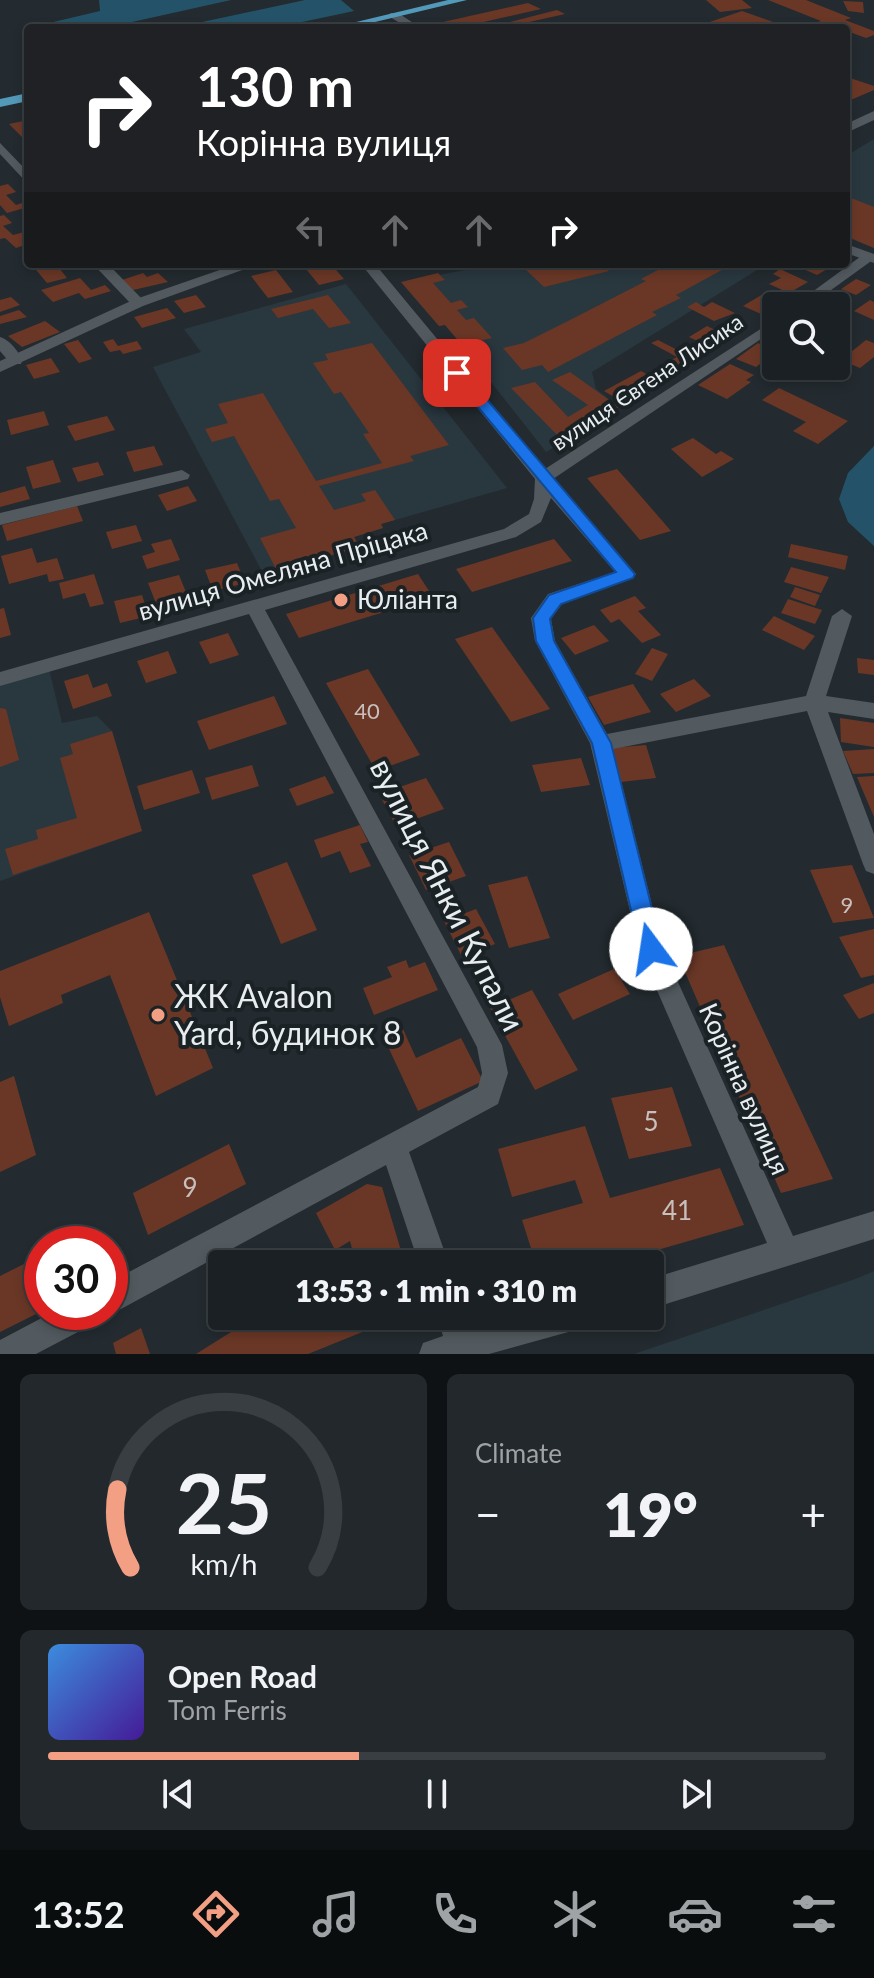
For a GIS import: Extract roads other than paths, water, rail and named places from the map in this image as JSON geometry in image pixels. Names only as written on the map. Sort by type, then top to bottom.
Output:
[{"type":"main road","points":[[354,24],[462,0]]},
{"type":"main road","points":[[0,103],[24,98]]},
{"type":"street","points":[[394,15],[409,24]]},
{"type":"street","points":[[850,127],[874,115]]},
{"type":"street","points":[[0,146],[24,175]]},
{"type":"street","points":[[850,250],[871,258]]},
{"type":"street","points":[[821,292],[871,258]]},
{"type":"street","points":[[104,268],[138,303]]},
{"type":"street","points":[[0,341],[8,364],[138,303],[240,268]]},
{"type":"street","points":[[371,268],[543,478]]},
{"type":"street","name":"вулиця Євгена Лисика","points":[[543,478],[762,332]]},
{"type":"street","points":[[0,519],[182,475]]},
{"type":"street","name":"вулиця Омеляна Пріцака","points":[[0,679],[510,533],[539,516],[543,508],[543,478]]},
{"type":"street","name":"Корінна вулиця","points":[[543,478],[627,574],[555,599],[541,618],[545,641],[601,743],[651,949],[786,1254]]},
{"type":"street","name":"вулиця Янки Купали","points":[[128,1288],[489,1095],[495,1073],[489,1045],[254,606]]},
{"type":"street","points":[[842,616],[814,702],[874,864]]},
{"type":"street","points":[[601,743],[814,702],[874,711]]},
{"type":"street","points":[[394,1148],[429,1250]]},
{"type":"street","points":[[664,1290],[874,1225]]},
{"type":"street","points":[[5,1354],[50,1330]]},
{"type":"street","points":[[453,1330],[454,1352],[526,1330]]},
{"type":"place","name":"Юліанта","points":[[341,600]]},
{"type":"place","name":"ЖК Avalon Yard, будинок 8","points":[[158,1015]]}]
